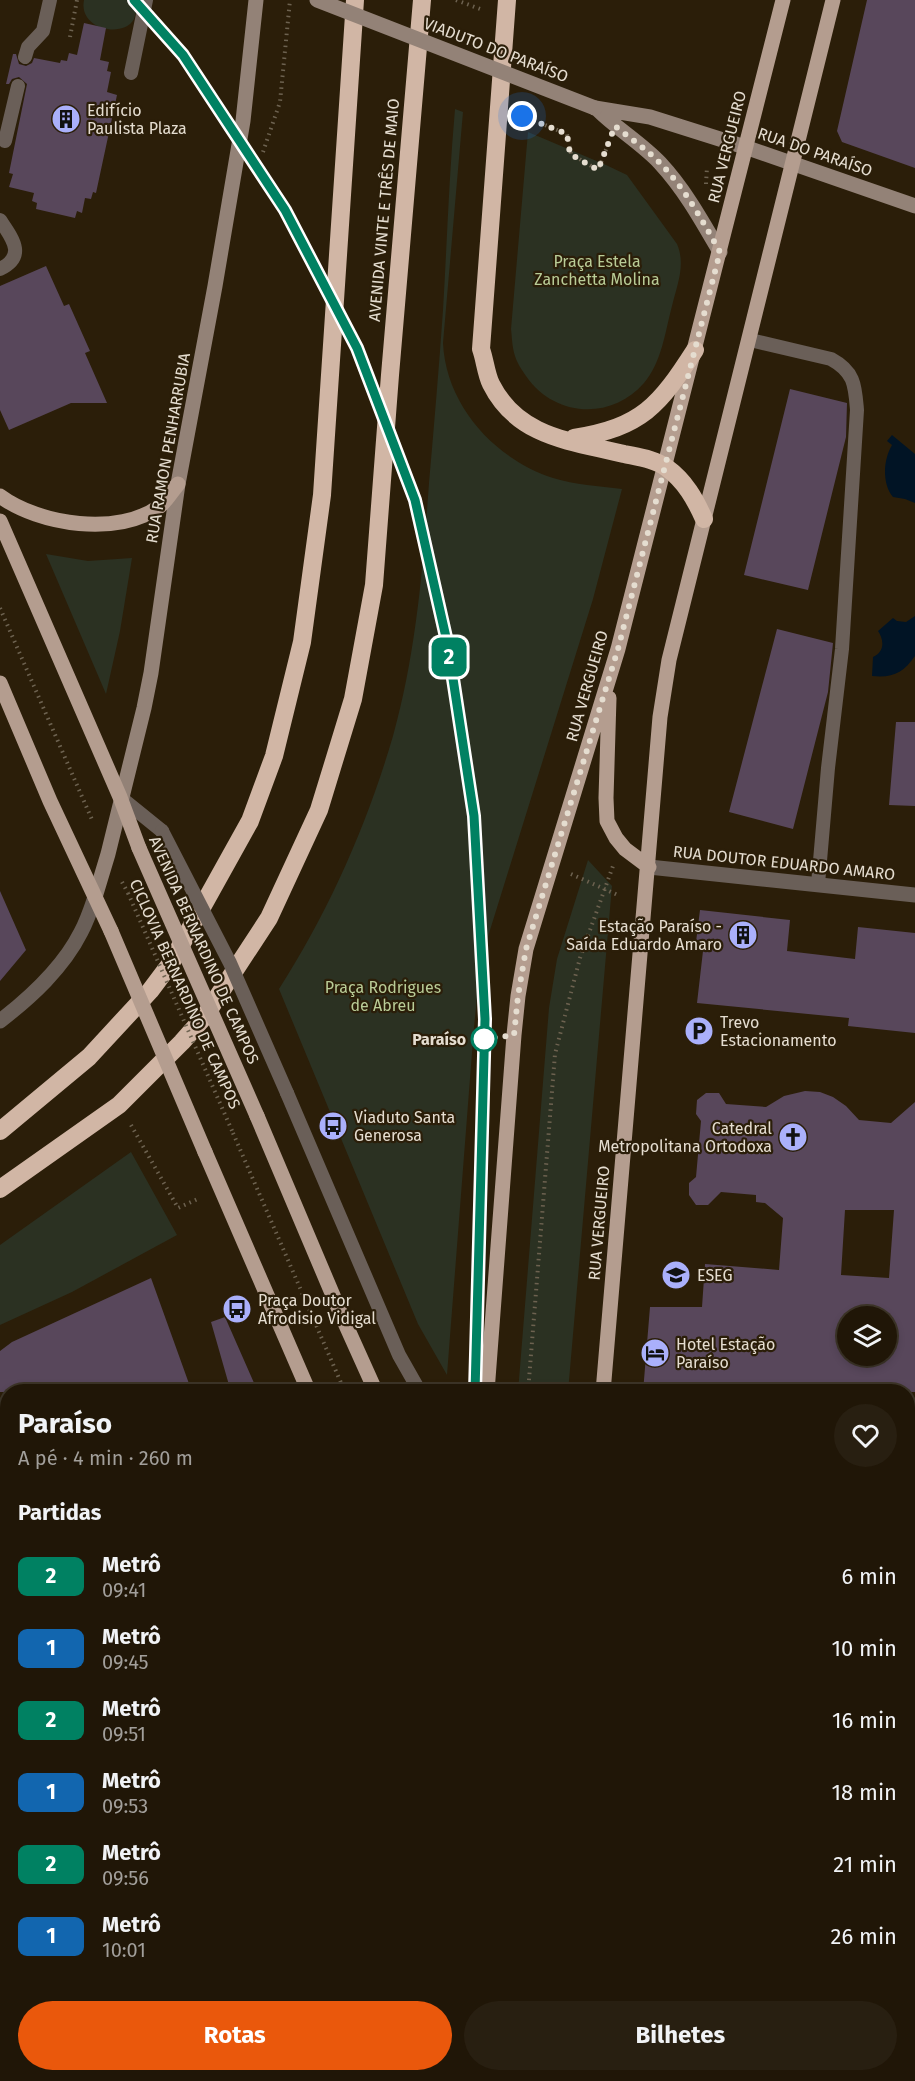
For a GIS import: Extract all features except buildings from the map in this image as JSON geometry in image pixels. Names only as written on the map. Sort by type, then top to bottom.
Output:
[{"type":"highway","points":[[0,1131],[89,1057],[150,991],[171,963],[250,821],[274,756],[302,642],[322,495],[355,0]]},
{"type":"highway","name":"AVENIDA VINTE E TRÊS DE MAIO","points":[[0,1189],[119,1105],[206,1016],[269,918],[319,810],[353,699],[374,585],[422,0]]},
{"type":"highway","points":[[507,0],[481,349],[491,384],[509,410],[528,427],[546,435],[666,466],[691,492],[704,519]]},
{"type":"highway","points":[[565,440],[599,434],[641,415],[666,393],[695,350]]},
{"type":"main road","name":"RUA RAMON PENHARRUBIA","points":[[95,897],[108,854],[151,673],[178,484],[216,286],[243,121],[256,0]]},
{"type":"main road","name":"VIADUTO DO PARAÍSO","points":[[317,0],[596,108]]},
{"type":"main road","name":"RUA VERGUEIRO","points":[[488,1384],[514,1035],[526,949],[609,678],[666,466],[783,0]]},
{"type":"main road","name":"RUA VERGUEIRO","points":[[604,1384],[660,717],[669,660],[833,0]]},
{"type":"main road","points":[[596,108],[653,157],[672,177],[693,206],[720,252]]},
{"type":"main road","name":"RUA DO PARAÍSO","points":[[596,108],[650,117],[745,147],[915,206]]},
{"type":"main road","points":[[0,496],[40,516],[79,523],[123,522],[142,516],[161,505],[178,484]]},
{"type":"main road","name":"AVENIDA BERNARDINO DE CAMPOS","points":[[0,521],[120,797],[139,848],[372,1384]]},
{"type":"main road","points":[[609,678],[607,821],[619,842],[649,867]]},
{"type":"main road","points":[[0,683],[50,801],[111,931],[219,1188],[305,1384]]},
{"type":"street","name":"RUA DOUTOR EDUARDO AMARO","points":[[649,867],[915,895]]},
{"type":"street","points":[[0,1021],[26,1001],[69,952],[82,932],[95,897]]},
{"type":"lane","points":[[25,57],[28,47],[43,31],[50,0]]},
{"type":"lane","points":[[131,73],[146,0]]},
{"type":"lane","points":[[5,141],[18,86]]},
{"type":"lane","points":[[0,220],[13,240],[15,249],[14,258],[9,265],[0,269]]},
{"type":"lane","points":[[750,340],[831,359],[842,365],[850,374],[855,386],[856,410],[842,649],[828,768],[818,884]]},
{"type":"lane","points":[[120,797],[162,831],[230,963],[399,1355],[415,1384]]},
{"type":"path","points":[[70,37],[77,0]]},
{"type":"path","points":[[522,116],[567,134],[570,154],[598,170],[615,126]]},
{"type":"path","points":[[707,156],[707,167],[713,170]]},
{"type":"path","name":"CICLOVIA BERNARDINO DE CAMPOS","points":[[0,608],[108,854],[128,893],[342,1384]]},
{"type":"path","points":[[529,1384],[555,1054],[580,958],[612,867]]},
{"type":"path","points":[[571,874],[620,896]]},
{"type":"path","points":[[119,1105],[178,1208],[219,1188]]},
{"type":"green space","points":[[84,0],[138,0],[134,19],[121,29],[112,29],[94,24],[88,18],[84,10]]},
{"type":"green space","name":"Praça Rodrigues de Abreu","points":[[455,109],[463,112],[443,343],[446,366],[453,388],[477,427],[493,444],[512,458],[553,478],[578,484],[622,489],[593,599],[486,943],[480,970],[447,1375],[418,1324],[279,989],[314,929],[359,835],[383,769],[401,705],[413,642],[424,547],[443,310]]},
{"type":"green space","name":"Praça Estela Zanchetta Molina","points":[[528,132],[627,175],[677,244],[680,252],[681,267],[678,283],[655,366],[644,383],[631,395],[616,404],[583,409],[552,400],[538,390],[526,376],[515,356],[511,329]]},
{"type":"green space","points":[[46,554],[88,561],[132,558],[120,631],[106,694]]},
{"type":"green space","points":[[588,860],[612,886],[569,1384],[519,1384],[549,1008],[557,959]]},
{"type":"green space","points":[[131,1152],[177,1235],[72,1292],[0,1325],[0,1245]]},
{"type":"water","points":[[892,435],[915,454],[915,503],[893,497],[889,492],[885,479],[885,465],[892,445],[887,441]]},
{"type":"water","points":[[915,616],[915,656],[906,667],[897,673],[872,676],[873,657],[880,652],[882,646],[878,631],[893,618],[906,622]]},
{"type":"metro line","name":"2","points":[[134,0],[183,55],[285,210],[357,348],[415,500],[448,646],[474,816],[485,1019],[475,1384]]},
{"type":"place","name":"Edifício Paulista Plaza","points":[[66,119]]},
{"type":"place","name":"Estação Paraíso - Saída Eduardo Amaro","points":[[743,935]]},
{"type":"place","name":"Trevo Estacionamento","points":[[699,1031]]},
{"type":"place","name":"Paraíso","points":[[484,1039]]},
{"type":"place","name":"Viaduto Santa Generosa","points":[[333,1126]]},
{"type":"place","name":"Catedral Metropolitana Ortodoxa","points":[[793,1137]]},
{"type":"place","name":"ESEG","points":[[676,1275]]},
{"type":"place","name":"Praça Doutor Afrodisio Vidigal","points":[[237,1309]]},
{"type":"place","name":"Hotel Estação Paraíso","points":[[655,1353]]},
{"type":"route","points":[[484,1039],[514,1035],[526,949],[618,649],[720,252],[693,206],[672,177],[659,162],[615,126],[598,170],[570,154],[567,134],[522,116]]}]
